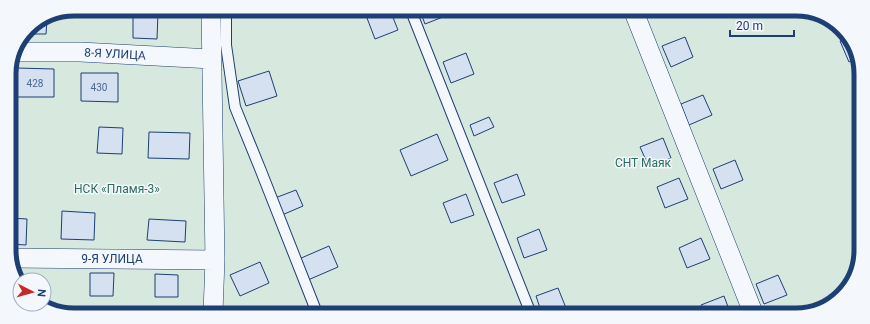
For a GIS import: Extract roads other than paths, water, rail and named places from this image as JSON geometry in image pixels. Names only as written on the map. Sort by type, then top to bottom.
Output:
[{"type":"street","points":[[211,16],[215,260],[213,308]]},
{"type":"street","points":[[636,16],[751,308]]},
{"type":"street","name":"8-Я УЛИЦА","points":[[20,52],[80,52],[212,59]]},
{"type":"street","name":"9-Я УЛИЦА","points":[[17,258],[215,260]]},
{"type":"lane","points":[[226,16],[226,45],[235,107],[315,308]]},
{"type":"lane","points":[[413,16],[529,308]]},
{"type":"park label","name":"СНТ Маяк","points":[[643,163]]},
{"type":"park label","name":"НСК «Пламя-3»","points":[[117,189]]}]
